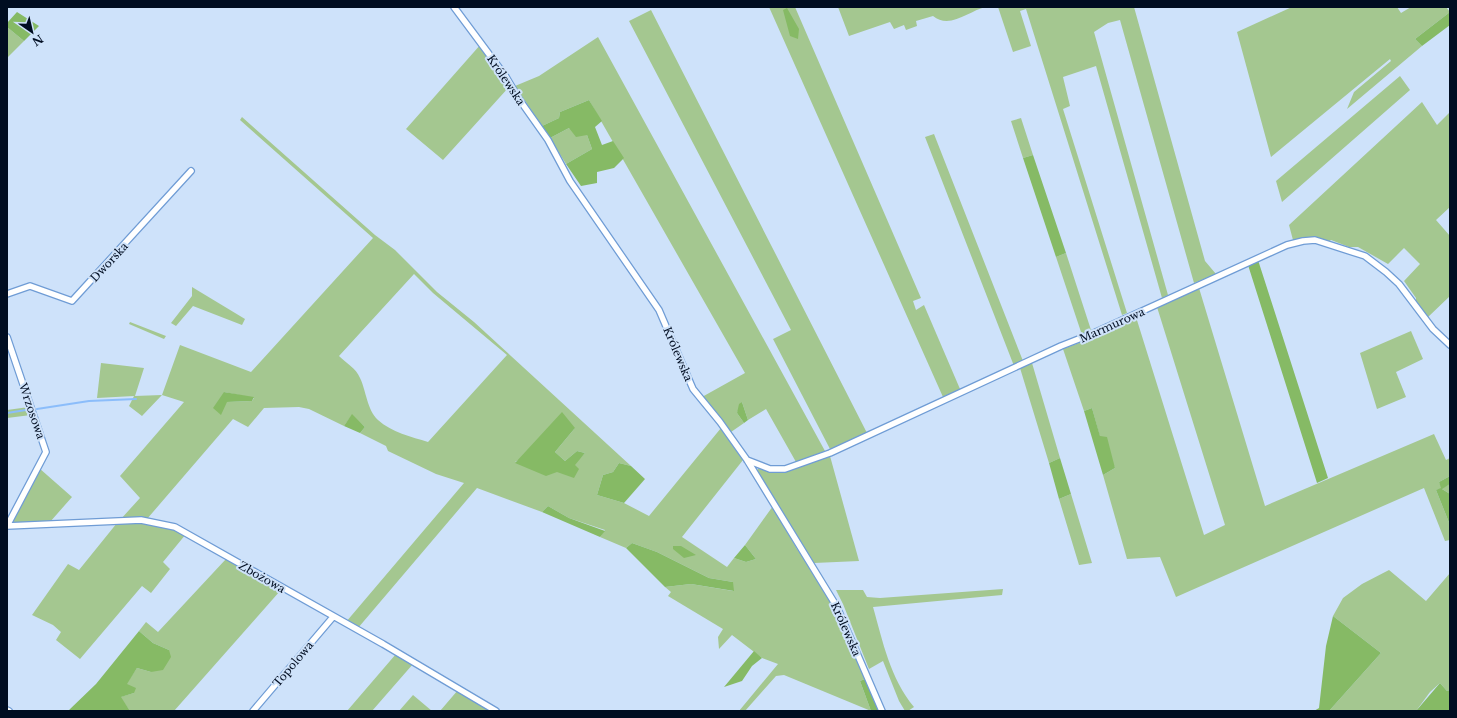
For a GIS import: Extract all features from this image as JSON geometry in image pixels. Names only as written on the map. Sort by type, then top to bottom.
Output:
[{"type":"street","name":"Królewska","points":[[454,7],[506,77],[519,100],[548,140],[570,182],[659,310],[693,389],[720,422],[747,460],[837,607],[882,711]]},
{"type":"street","name":"Dworska","points":[[7,294],[30,286],[72,301],[191,171]]},
{"type":"street","name":"Marmurowa","points":[[747,460],[770,469],[784,469],[830,453],[1061,346],[1094,333],[1287,245],[1303,241],[1315,240],[1365,256],[1399,284],[1433,329],[1450,345]]},
{"type":"street","name":"Wrzosowa","points":[[7,337],[46,452],[7,526]]},
{"type":"street","name":"Zbożowa","points":[[7,526],[141,520],[162,523],[190,534],[496,711]]},
{"type":"street","name":"Topolowa","points":[[253,711],[333,617]]},
{"type":"green space","points":[[769,7],[795,7],[921,298],[913,301],[916,310],[924,305],[960,389],[943,397]]},
{"type":"green space","points":[[838,7],[986,7],[953,20],[940,20],[933,16],[916,21],[917,26],[906,30],[904,25],[894,29],[890,22],[849,36]]},
{"type":"green space","points":[[998,7],[1134,7],[1205,261],[1216,274],[1194,283],[1120,20],[1108,23],[1094,32],[1168,295],[1162,298],[1096,66],[1063,77],[1070,106],[1063,109],[1127,313],[1122,315],[1026,9],[1020,11],[1031,46],[1013,52]]},
{"type":"green space","points":[[1292,7],[1397,7],[1401,13],[1411,7],[1446,7],[1450,12],[1415,39],[1422,46],[1347,109],[1354,92],[1391,61],[1390,59],[1271,157],[1237,32]]},
{"type":"green space","points":[[787,8],[799,29],[798,39],[790,36],[783,10]]},
{"type":"green space","points":[[651,10],[867,433],[830,449],[773,339],[791,330],[629,21]]},
{"type":"green space","points":[[17,12],[39,26],[24,41],[7,27],[7,23]]},
{"type":"green space","points":[[1450,12],[1450,25],[1422,46],[1415,39]]},
{"type":"green space","points":[[7,27],[24,41],[7,58]]},
{"type":"green space","points":[[598,37],[825,451],[796,462],[766,409],[748,420],[742,402],[737,413],[744,423],[731,432],[702,397],[745,373],[589,100],[560,112],[559,118],[542,126],[515,86],[539,76]]},
{"type":"green space","points":[[481,44],[509,87],[443,160],[406,129]]},
{"type":"green space","points":[[1400,76],[1410,90],[1282,202],[1276,181]]},
{"type":"green space","points":[[589,100],[602,121],[595,127],[602,145],[613,141],[624,158],[614,168],[597,172],[597,183],[581,186],[566,164],[592,149],[587,135],[576,137],[569,128],[550,138],[542,126],[559,118],[560,112]]},
{"type":"green space","points":[[1422,102],[1437,125],[1450,112],[1450,207],[1436,220],[1450,236],[1450,296],[1427,318],[1416,303],[1416,298],[1404,281],[1420,264],[1404,248],[1388,264],[1358,247],[1349,247],[1331,240],[1328,242],[1304,238],[1293,240],[1289,225]]},
{"type":"green space","points":[[242,117],[375,235],[395,250],[437,292],[474,322],[631,466],[619,463],[613,472],[603,475],[597,495],[624,503],[649,516],[721,428],[743,460],[682,537],[727,567],[734,558],[746,562],[756,559],[745,545],[773,506],[797,549],[813,571],[835,609],[865,679],[860,681],[871,711],[784,675],[776,676],[745,711],[739,711],[778,664],[762,658],[732,635],[719,649],[718,637],[723,629],[668,596],[671,592],[665,587],[691,584],[733,591],[733,582],[709,578],[657,552],[632,543],[626,548],[600,537],[605,530],[569,518],[548,506],[542,512],[477,488],[358,628],[346,622],[464,483],[436,474],[388,451],[386,446],[360,433],[365,427],[352,415],[344,426],[309,409],[299,407],[264,408],[248,427],[233,419],[147,519],[120,520],[140,498],[120,476],[184,402],[162,395],[180,345],[251,372],[373,238],[240,120]],"holes":[[[414,274],[433,293],[507,355],[428,442],[395,431],[378,420],[371,411],[358,374],[339,356]],[[224,392],[254,398],[252,401],[227,402]],[[575,428],[555,452],[565,461],[577,451],[585,453],[569,467],[561,470],[544,469],[515,462]]]},
{"type":"green space","points":[[1021,118],[1033,155],[1023,158],[1011,121]]},
{"type":"green space","points":[[569,128],[587,135],[592,149],[566,164],[550,138]]},
{"type":"green space","points":[[934,134],[1023,361],[1014,366],[925,137]]},
{"type":"green space","points":[[1033,155],[1066,253],[1056,257],[1023,158]]},
{"type":"green space","points":[[1066,253],[1091,330],[1082,335],[1056,257]]},
{"type":"green space","points":[[1258,260],[1328,478],[1317,483],[1248,265]]},
{"type":"green space","points":[[192,287],[245,319],[242,325],[193,306],[176,326],[171,323],[192,296]]},
{"type":"green space","points":[[1199,288],[1265,506],[1434,434],[1446,460],[1450,458],[1450,476],[1439,482],[1442,488],[1450,484],[1450,494],[1442,489],[1436,490],[1450,525],[1450,540],[1445,541],[1424,488],[1176,597],[1160,557],[1127,559],[1103,475],[1115,468],[1100,437],[1092,408],[1084,411],[1063,349],[1095,337],[1136,317],[1204,535],[1225,525],[1157,307]]},
{"type":"green space","points":[[130,322],[166,336],[164,339],[129,324]]},
{"type":"green space","points":[[1411,331],[1423,359],[1396,372],[1406,397],[1377,409],[1360,353]]},
{"type":"green space","points":[[101,363],[144,368],[135,396],[162,395],[142,416],[129,406],[134,396],[97,398]]},
{"type":"green space","points":[[1032,363],[1060,458],[1049,463],[1020,368]]},
{"type":"green space","points":[[224,392],[254,397],[252,401],[227,402],[221,415],[213,408]]},
{"type":"green space","points":[[742,402],[748,420],[744,423],[737,413],[739,404]]},
{"type":"green space","points":[[29,407],[31,415],[7,418],[7,410]]},
{"type":"green space","points":[[1092,408],[1100,436],[1107,437],[1115,468],[1103,475],[1084,411]]},
{"type":"green space","points":[[562,412],[575,428],[555,452],[565,461],[577,451],[585,453],[575,465],[579,469],[574,478],[557,472],[546,476],[515,463]]},
{"type":"green space","points":[[352,414],[365,427],[360,433],[344,426]]},
{"type":"green space","points":[[830,456],[859,561],[814,563],[802,548],[756,471],[760,467],[771,471]]},
{"type":"green space","points":[[1060,458],[1071,494],[1059,499],[1049,463]]},
{"type":"green space","points":[[619,463],[631,466],[645,479],[624,503],[597,495],[603,475],[613,472]]},
{"type":"green space","points":[[39,468],[72,497],[50,522],[13,523],[11,520]]},
{"type":"green space","points":[[1450,476],[1450,484],[1442,489],[1450,494],[1450,525],[1436,490],[1441,488],[1439,482]]},
{"type":"green space","points":[[1071,494],[1092,563],[1079,565],[1059,499]]},
{"type":"green space","points":[[548,506],[569,518],[605,531],[600,537],[542,512]]},
{"type":"green space","points":[[117,523],[152,524],[186,534],[163,562],[170,569],[151,593],[142,586],[80,659],[56,640],[61,632],[53,625],[32,615],[68,564],[79,570]]},
{"type":"green space","points":[[632,543],[657,552],[709,578],[733,582],[734,591],[691,584],[665,587],[626,548]]},
{"type":"green space","points":[[745,545],[756,559],[746,562],[734,558]]},
{"type":"green space","points":[[673,546],[681,546],[696,555],[684,558],[673,549]]},
{"type":"green space","points":[[226,559],[280,591],[174,711],[130,711],[120,697],[134,693],[126,684],[137,668],[151,672],[169,650],[153,643],[139,631],[146,622],[158,632]]},
{"type":"green space","points":[[1389,570],[1426,601],[1450,573],[1450,690],[1447,691],[1440,683],[1430,692],[1416,711],[1329,711],[1381,653],[1333,616],[1343,598],[1362,584]]},
{"type":"green space","points":[[1003,589],[1002,595],[873,607],[893,672],[906,696],[914,707],[908,711],[905,711],[899,701],[883,661],[869,669],[836,590],[863,590],[867,597],[880,598]]},
{"type":"green space","points":[[1333,616],[1381,653],[1329,711],[1314,711],[1319,708],[1326,646]]},
{"type":"green space","points":[[139,631],[153,643],[169,650],[171,657],[163,670],[151,672],[137,668],[127,684],[136,688],[134,693],[121,697],[130,711],[65,711],[69,710],[96,684]]},
{"type":"green space","points":[[754,651],[762,658],[752,666],[742,681],[724,687]]},
{"type":"green space","points":[[396,654],[413,664],[372,711],[347,711]]},
{"type":"green space","points":[[865,679],[879,711],[871,711],[860,681]]},
{"type":"green space","points":[[1440,683],[1447,691],[1450,690],[1450,711],[1416,711]]},
{"type":"green space","points":[[458,690],[491,710],[440,711]]},
{"type":"green space","points":[[413,695],[432,711],[399,711]]},
{"type":"waterway","points":[[37,409],[89,401],[136,399]]},
{"type":"waterway","points":[[7,413],[26,410]]}]
